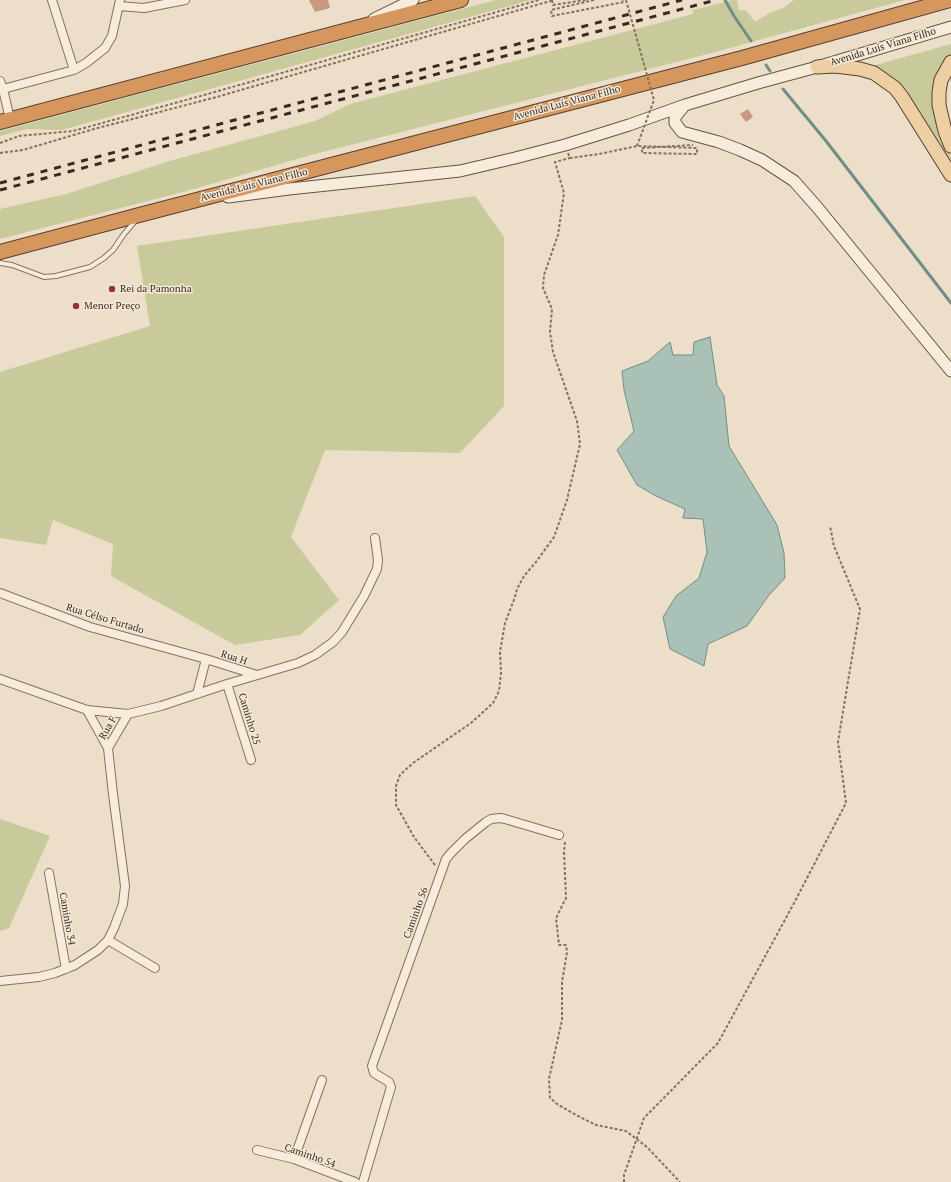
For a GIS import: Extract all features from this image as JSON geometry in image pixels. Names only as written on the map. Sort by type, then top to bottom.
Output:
[{"type":"highway","points":[[5,120],[461,0]]},
{"type":"highway","name":"Avenida Luís Viana Filho","points":[[0,252],[742,58],[950,0]]},
{"type":"main road","points":[[351,29],[413,0]]},
{"type":"main road","name":"Avenida Luís Viana Filho","points":[[184,203],[289,189],[460,171],[565,145],[758,82],[814,68],[951,27]]},
{"type":"main road","points":[[951,62],[941,80],[939,105],[943,124],[951,146]]},
{"type":"main road","points":[[814,68],[835,66],[860,69],[874,73],[895,88],[951,175]]},
{"type":"main road","points":[[685,105],[675,117],[675,123],[682,132],[719,142],[740,150],[762,160],[794,181],[951,370]]},
{"type":"street","points":[[52,0],[58,24],[74,70]]},
{"type":"street","points":[[5,120],[2,85],[74,70],[86,63],[104,48],[112,36],[120,3],[144,8],[185,0]]},
{"type":"street","name":"Rua F","points":[[0,981],[39,977],[66,969],[86,959],[108,940],[123,904],[125,886],[112,794],[108,748],[128,714],[161,706],[304,660],[325,649],[334,642],[342,632],[364,596],[377,569],[378,560],[375,538]]},
{"type":"street","name":"Rua Célso Furtado","points":[[0,593],[90,627],[206,659]]},
{"type":"street","points":[[197,694],[206,659]]},
{"type":"street","name":"Rua H","points":[[206,659],[257,675]]},
{"type":"street","points":[[0,679],[87,710],[128,714]]},
{"type":"street","name":"Caminho 25","points":[[228,684],[251,760]]},
{"type":"street","points":[[87,710],[108,748]]},
{"type":"street","name":"Caminho 56","points":[[363,1182],[390,1090],[389,1082],[374,1073],[372,1066],[446,859],[483,824],[491,819],[505,819],[559,836]]},
{"type":"street","name":"Caminho 34","points":[[49,873],[66,969]]},
{"type":"street","points":[[108,940],[155,968]]},
{"type":"street","points":[[294,1160],[322,1080]]},
{"type":"street","name":"Caminho 54","points":[[257,1150],[294,1160],[355,1182]]},
{"type":"lane","points":[[0,263],[12,265],[44,276],[56,276],[90,267],[113,250],[124,234],[142,214]]},
{"type":"path","points":[[0,143],[19,136],[73,131],[204,96],[539,0]]},
{"type":"path","points":[[0,153],[23,150],[94,129],[213,98],[552,0],[553,5],[586,0]]},
{"type":"path","points":[[594,0],[551,10],[552,16],[624,2],[624,0],[654,100],[637,146]]},
{"type":"path","points":[[565,145],[570,158]]},
{"type":"path","points":[[441,873],[414,837],[396,805],[396,786],[400,775],[413,763],[470,723],[493,703],[499,691],[501,672],[500,652],[505,623],[515,597],[516,589],[524,576],[554,537],[567,500],[580,444],[577,420],[552,352],[550,332],[552,310],[543,288],[544,275],[558,235],[564,193],[555,162],[637,146],[667,147],[674,147],[697,148],[697,154],[642,153],[642,148],[656,148],[664,147],[671,147],[678,146],[693,145]]},
{"type":"path","points":[[624,1182],[624,1175],[644,1118],[718,1043],[793,905],[846,802],[838,742],[860,609],[834,546],[830,526]]},
{"type":"path","points":[[559,836],[565,835],[564,852],[566,898],[556,918],[560,945],[566,945],[567,952],[562,982],[562,1020],[549,1079],[550,1098],[557,1104],[596,1126],[626,1131],[637,1138],[680,1182]]},
{"type":"green space","points":[[496,0],[531,0],[62,130],[27,129],[0,136],[0,131]]},
{"type":"green space","points":[[737,0],[739,10],[746,10],[755,22],[768,14],[785,7],[794,0],[905,0],[708,54],[311,155],[187,191],[0,239],[0,209],[66,194],[173,160],[315,121],[350,104],[693,14],[693,10]]},
{"type":"green space","points":[[951,44],[951,56],[937,74],[947,149],[951,156],[951,165],[909,96],[872,66]]},
{"type":"green space","points":[[475,196],[504,237],[504,406],[460,453],[325,450],[291,537],[339,600],[300,635],[235,645],[111,576],[113,544],[53,520],[46,545],[0,538],[0,372],[150,326],[137,246]]},
{"type":"green space","points":[[0,819],[50,836],[9,928],[0,931]]},
{"type":"shaded area","points":[[710,337],[717,385],[724,396],[729,446],[777,525],[784,553],[785,578],[769,595],[747,626],[708,644],[704,666],[670,649],[663,617],[676,596],[699,578],[707,552],[703,519],[683,518],[685,509],[656,496],[637,485],[617,450],[634,431],[624,390],[622,371],[648,361],[670,342],[673,355],[693,355],[694,342]]},
{"type":"building","points":[[309,0],[328,0],[330,8],[315,12]]},
{"type":"building","points":[[748,109],[753,117],[746,122],[740,114]]},
{"type":"waterway","points":[[725,0],[751,41]]},
{"type":"waterway","points":[[766,65],[770,71]]},
{"type":"waterway","points":[[783,89],[826,141],[951,303]]},
{"type":"railway","points":[[0,183],[682,0]]},
{"type":"railway","points":[[0,190],[716,0]]},
{"type":"place","name":"Rei da Pamonha","points":[[112,289]]},
{"type":"place","name":"Menor Preço","points":[[76,306]]}]
